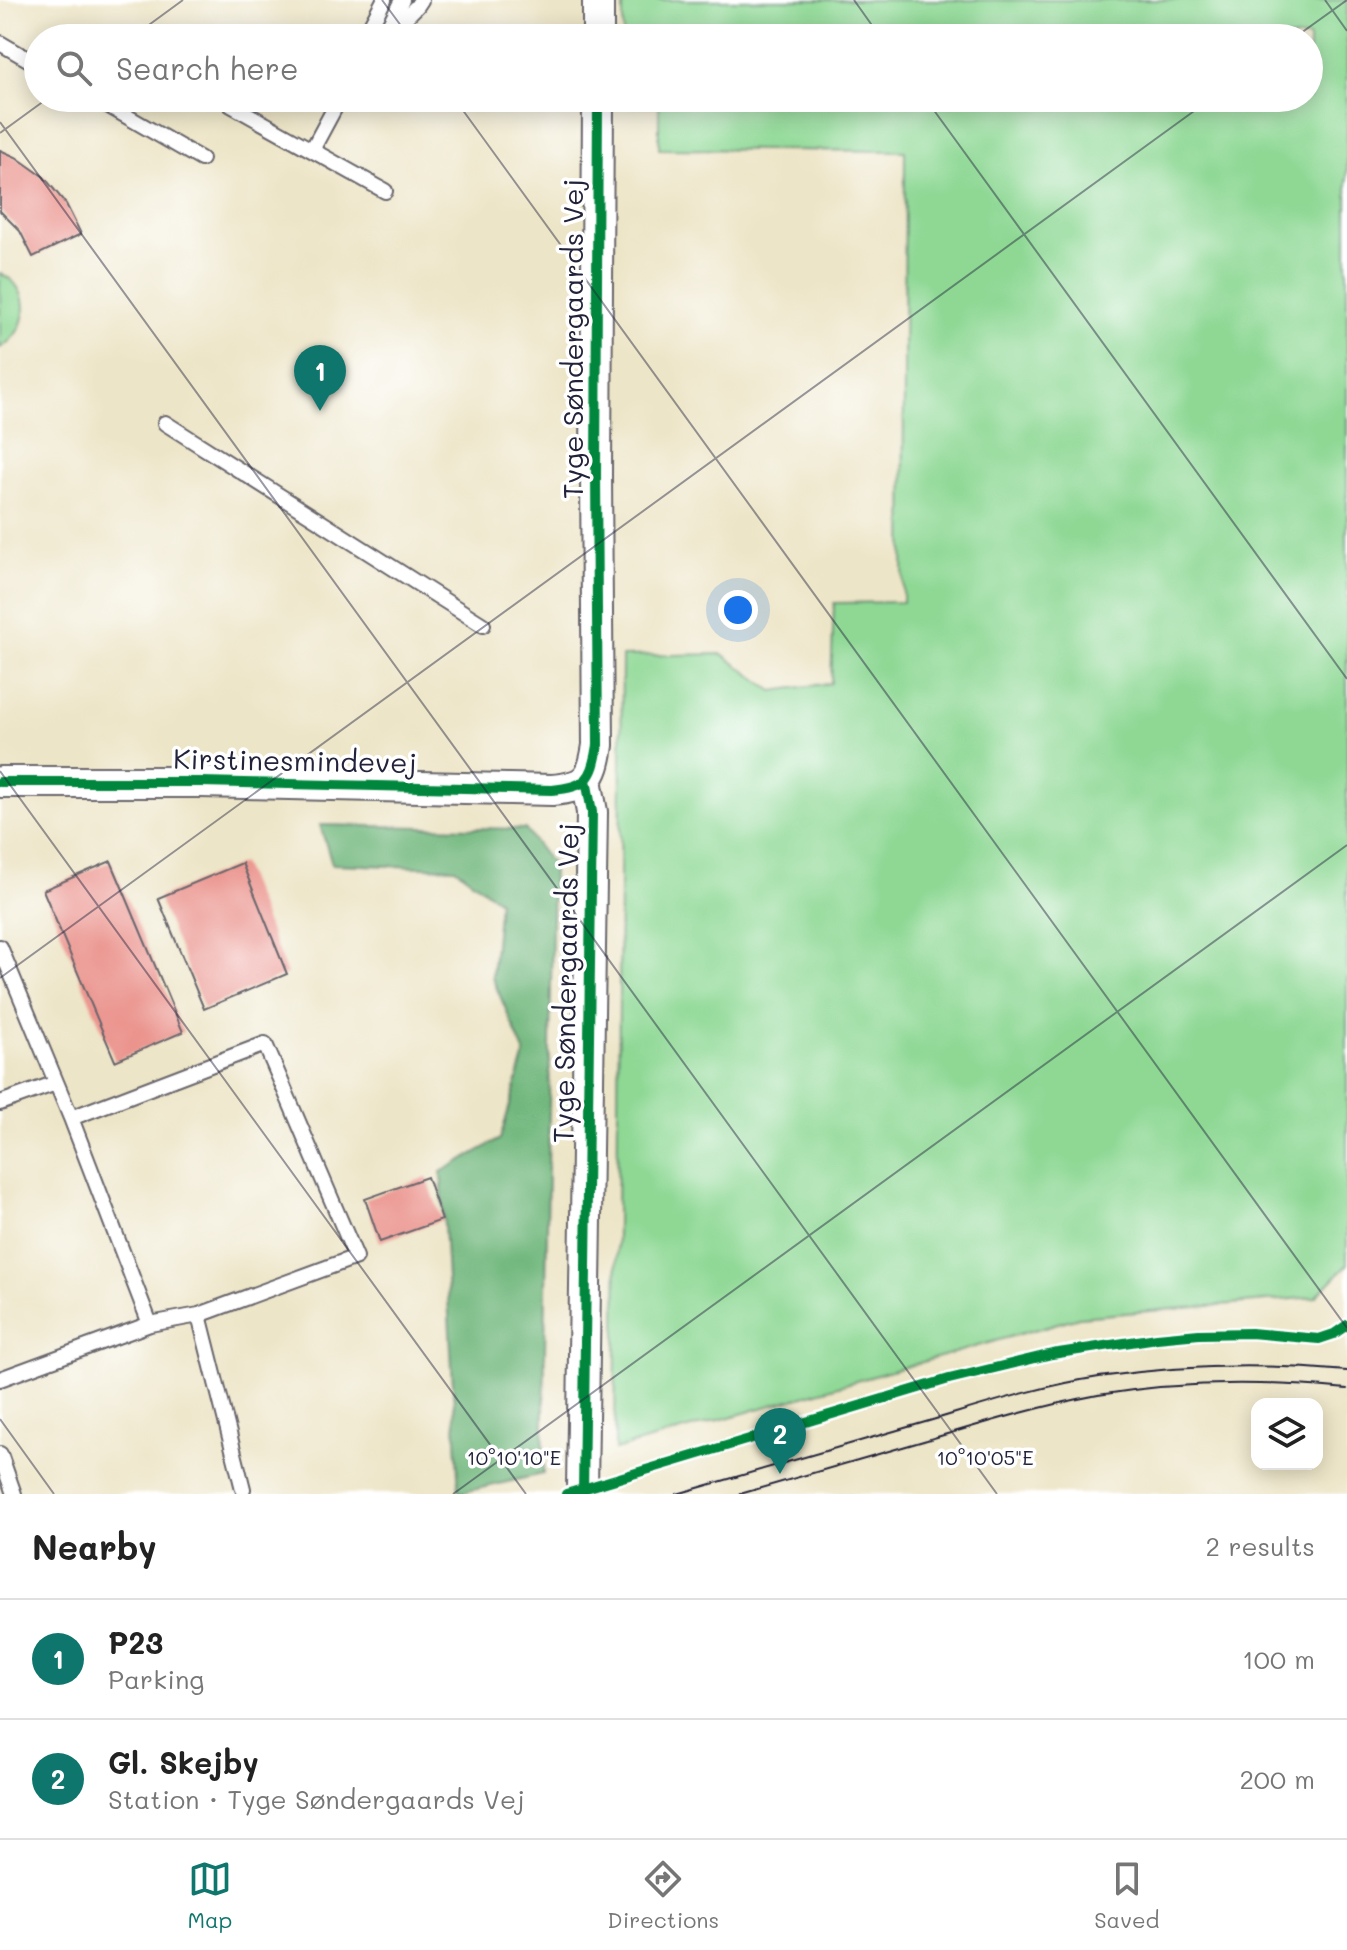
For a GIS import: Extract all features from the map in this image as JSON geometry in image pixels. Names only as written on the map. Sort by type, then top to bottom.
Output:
[{"type":"street","points":[[598,0],[598,24]]},
{"type":"street","name":"Tyge Søndergaards Vej","points":[[582,1489],[592,822],[586,780],[594,768],[598,745],[598,112]]},
{"type":"street","name":"Kirstinesmindevej","points":[[0,782],[201,782],[552,790],[574,788],[586,780]]},
{"type":"lane","points":[[367,24],[372,0]]},
{"type":"lane","points":[[371,24],[384,0]]},
{"type":"lane","points":[[390,24],[402,0]]},
{"type":"lane","points":[[397,24],[421,0]]},
{"type":"lane","points":[[0,43],[24,57]]},
{"type":"lane","points":[[119,112],[201,159]]},
{"type":"lane","points":[[244,112],[385,191]]},
{"type":"lane","points":[[312,150],[332,112]]},
{"type":"lane","points":[[165,423],[483,625]]},
{"type":"lane","points":[[0,947],[71,1118],[150,1324]]},
{"type":"lane","points":[[0,1379],[150,1324],[199,1315],[356,1257],[265,1044],[71,1118]]},
{"type":"lane","points":[[0,1103],[56,1083]]},
{"type":"lane","points":[[199,1315],[243,1489]]},
{"type":"lane","points":[[0,1454],[14,1494]]},
{"type":"green space","points":[[623,0],[1347,0],[1347,1265],[1316,1297],[1079,1317],[615,1450],[622,656],[722,654],[773,691],[831,683],[834,603],[903,602],[905,151],[659,149],[659,112],[1323,112],[1323,24],[623,24]]},
{"type":"green space","points":[[0,273],[19,289],[24,310],[17,331],[0,348]]},
{"type":"green space","points":[[320,825],[525,829],[553,866],[543,1474],[459,1493],[441,1172],[500,1139],[525,1054],[492,977],[499,901],[455,868],[332,864]]},
{"type":"building","points":[[0,150],[16,157],[44,177],[66,204],[81,234],[33,257],[20,231],[0,211]]},
{"type":"building","points":[[111,861],[183,1032],[115,1061],[43,890]]},
{"type":"building","points":[[242,863],[287,974],[204,1009],[158,898]]},
{"type":"building","points":[[427,1177],[442,1220],[380,1242],[365,1199]]},
{"type":"tram line","points":[[677,1494],[1010,1397],[1077,1381],[1130,1373],[1223,1366],[1347,1371]]},
{"type":"tram line","points":[[740,1494],[1012,1415],[1098,1395],[1160,1387],[1222,1384],[1347,1389]]},
{"type":"cycle path","points":[[0,782],[201,782],[552,790],[573,786],[586,779],[594,766],[598,745],[598,112]]},
{"type":"cycle path","points":[[583,1494],[592,812],[586,780]]},
{"type":"cycle path","points":[[566,1494],[949,1379],[1052,1354],[1199,1334],[1251,1333],[1319,1339],[1347,1325]]},
{"type":"place","name":"P23","points":[[320,411]]},
{"type":"place","name":"Gl. Skejby","points":[[780,1474]]}]
